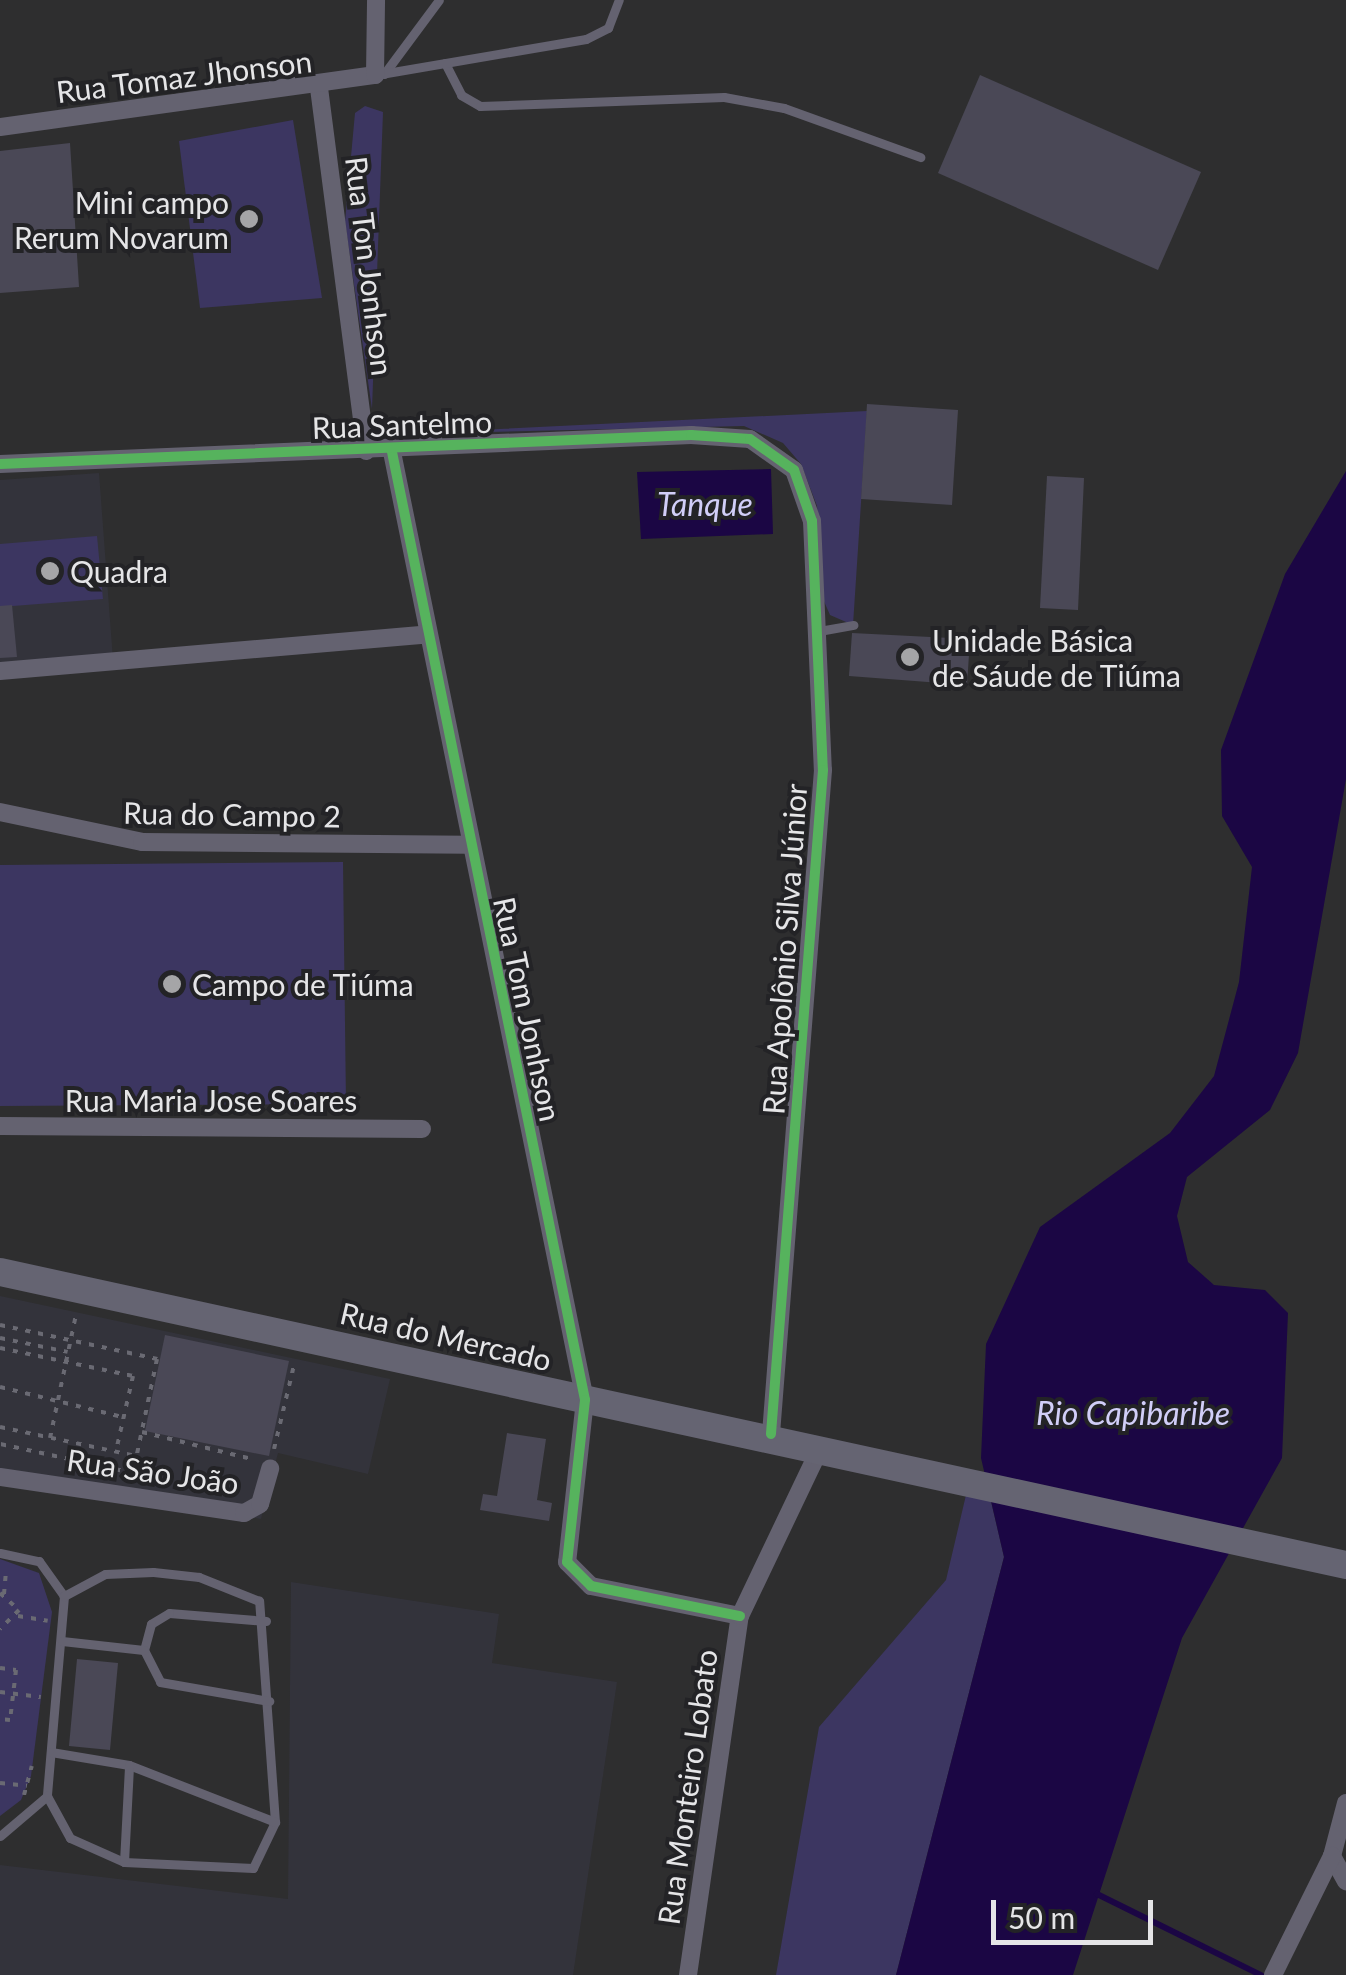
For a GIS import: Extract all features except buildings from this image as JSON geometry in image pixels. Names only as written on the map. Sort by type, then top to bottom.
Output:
[{"type":"main road","name":"Rua do Mercado","points":[[0,1272],[585,1400],[771,1434],[1346,1565]]},
{"type":"street","points":[[376,0],[380,74]]},
{"type":"street","name":"Rua Tomaz Jhonson","points":[[0,127],[319,88],[380,74]]},
{"type":"street","name":"Rua Ton Jonhson","points":[[319,88],[366,451]]},
{"type":"street","name":"Rua Santelmo","points":[[0,464],[392,452],[729,436],[774,450],[794,470]]},
{"type":"street","name":"Rua Tom Jonhson","points":[[392,452],[423,636],[585,1400],[564,1550],[581,1581],[740,1616]]},
{"type":"street","name":"Rua Apolônio Silva Júnior","points":[[771,1434],[823,770],[812,521],[794,470]]},
{"type":"street","points":[[0,671],[423,636]]},
{"type":"street","name":"Rua do Campo 2","points":[[0,812],[142,842],[468,845]]},
{"type":"street","name":"Rua Maria Jose Soares","points":[[0,1126],[422,1129]]},
{"type":"street","name":"Rua Monteiro Lobato","points":[[688,1975],[740,1616],[821,1446]]},
{"type":"street","name":"Rua São João","points":[[0,1478],[244,1513],[258,1507],[270,1468]]},
{"type":"street","points":[[1273,1975],[1332,1856],[1346,1803]]},
{"type":"street","points":[[1332,1856],[1346,1881]]},
{"type":"lane","points":[[380,74],[439,0]]},
{"type":"lane","points":[[380,74],[598,35],[619,0]]},
{"type":"lane","points":[[446,63],[462,96],[480,106],[724,97],[784,108],[920,158]]},
{"type":"lane","points":[[819,631],[853,625]]},
{"type":"lane","points":[[2,1557],[39,1561],[64,1596],[47,1796],[70,1838],[124,1862],[242,1873],[260,1862],[275,1822],[266,1621],[252,1593],[199,1577],[117,1572],[64,1596]]},
{"type":"lane","points":[[266,1621],[169,1613],[151,1624],[144,1650],[160,1682],[269,1701]]},
{"type":"lane","points":[[62,1641],[144,1650]]},
{"type":"lane","points":[[51,1752],[129,1766],[275,1822]]},
{"type":"lane","points":[[124,1862],[129,1766]]},
{"type":"lane","points":[[0,1836],[47,1796]]},
{"type":"path","points":[[50,1438],[82,1288]]},
{"type":"path","points":[[0,1325],[157,1359],[133,1473],[0,1444]]},
{"type":"path","points":[[142,1432],[271,1464],[300,1336]]},
{"type":"path","points":[[0,1338],[68,1352]]},
{"type":"path","points":[[0,1348],[133,1376],[116,1452]]},
{"type":"path","points":[[0,1387],[124,1418]]},
{"type":"path","points":[[0,1427],[137,1456]]},
{"type":"path","points":[[17,1561],[2,1557],[2,1594],[18,1616],[50,1621]]},
{"type":"path","points":[[48,1640],[52,1612]]},
{"type":"path","points":[[0,1631],[18,1616]]},
{"type":"path","points":[[0,1668],[16,1670],[10,1720],[0,1719]]},
{"type":"path","points":[[39,1717],[44,1678]]},
{"type":"path","points":[[0,1692],[56,1699]]},
{"type":"path","points":[[11,1808],[27,1786],[34,1756]]},
{"type":"path","points":[[0,1783],[27,1786]]},
{"type":"shaded area","points":[[365,106],[383,112],[372,409],[345,222],[355,113]]},
{"type":"shaded area","name":"Mini campo Rerum Novarum","points":[[293,120],[322,298],[200,308],[179,141]]},
{"type":"shaded area","points":[[867,411],[853,625],[830,615],[823,599],[817,506],[801,464],[783,443],[744,426],[397,434]]},
{"type":"shaded area","points":[[99,473],[113,660],[0,668],[0,480]]},
{"type":"shaded area","name":"Quadra","points":[[97,536],[103,599],[0,607],[0,544]]},
{"type":"shaded area","name":"Campo de Tiúma","points":[[343,862],[346,1104],[0,1106],[0,865]]},
{"type":"shaded area","points":[[0,1296],[390,1379],[368,1474],[278,1453],[261,1519],[0,1469]]},
{"type":"shaded area","points":[[966,1495],[990,1497],[1004,1557],[896,1975],[776,1975],[819,1727],[946,1580]]},
{"type":"shaded area","points":[[0,1559],[39,1573],[52,1612],[31,1776],[21,1800],[0,1816]]},
{"type":"shaded area","points":[[291,1582],[499,1614],[492,1663],[617,1682],[573,1975],[0,1975],[0,1865],[288,1899]]},
{"type":"water","name":"Tanque","points":[[771,469],[773,534],[641,539],[637,472]]},
{"type":"water","name":"Rio Capibaribe","points":[[1346,471],[1346,779],[1298,1053],[1270,1110],[1187,1177],[1177,1216],[1188,1262],[1214,1285],[1265,1290],[1288,1313],[1282,1458],[1182,1638],[1073,1975],[896,1975],[1004,1557],[981,1458],[986,1344],[1040,1227],[1170,1133],[1214,1076],[1239,982],[1252,867],[1222,816],[1221,750],[1285,574]]},
{"type":"waterway","points":[[1097,1894],[1261,1975]]},
{"type":"cycle path","points":[[0,464],[691,435],[750,439],[794,470],[812,521],[823,770],[771,1434]]},
{"type":"cycle path","points":[[392,452],[585,1400],[567,1562],[591,1586],[740,1616]]},
{"type":"place","name":"Mini campo Rerum Novarum","points":[[249,219]]},
{"type":"place","name":"Quadra","points":[[50,571]]},
{"type":"place","name":"Unidade Básica de Sáude de Tiúma","points":[[910,657]]},
{"type":"place","name":"Campo de Tiúma","points":[[172,984]]}]
